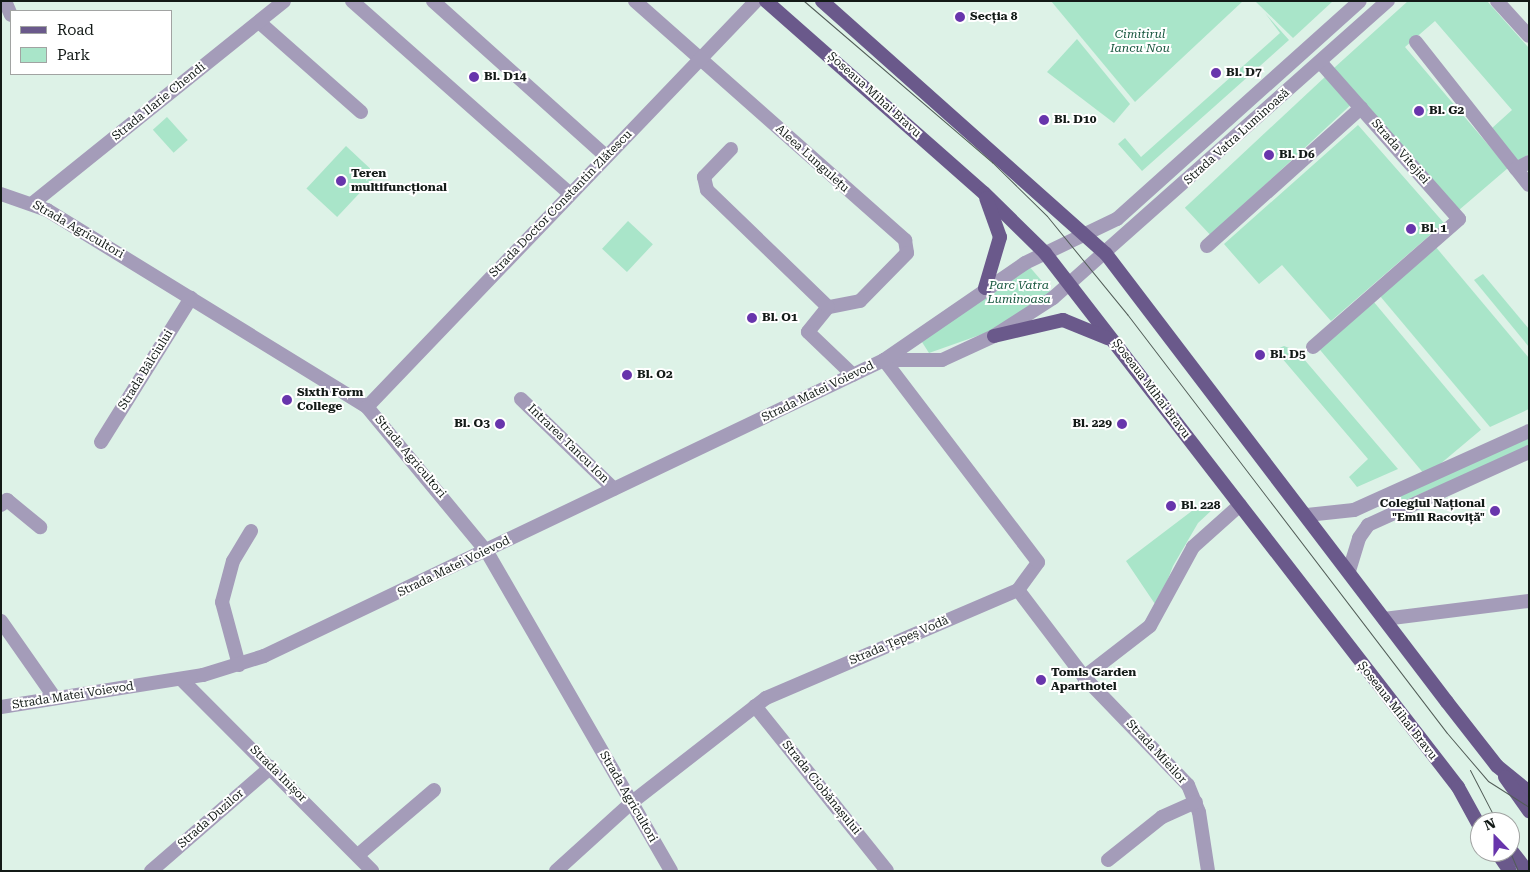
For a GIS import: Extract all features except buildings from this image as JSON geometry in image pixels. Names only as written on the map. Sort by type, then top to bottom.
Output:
[{"type":"main road","name":"Șoseaua Mihai Bravu","points":[[766,1],[984,193],[1044,253],[1458,787],[1472,812]]},
{"type":"main road","points":[[822,1],[1089,236],[1106,254],[1497,766],[1529,811]]},
{"type":"main road","points":[[984,193],[1000,237],[985,288]]},
{"type":"main road","points":[[994,336],[1063,320],[1087,326],[1116,344]]},
{"type":"main road","points":[[1497,766],[1527,788]]},
{"type":"main road","points":[[1458,787],[1479,812]]},
{"type":"street","points":[[5,1],[10,13]]},
{"type":"street","name":"Strada Ilarie Chendi","points":[[34,203],[284,1]]},
{"type":"street","points":[[352,1],[570,194]]},
{"type":"street","name":"Aleea Lungulețu","points":[[635,1],[908,247],[907,253],[860,301],[828,307]]},
{"type":"street","name":"Strada Doctor Constantin Zlătescu","points":[[367,406],[756,1]]},
{"type":"street","name":"Strada Vatra Luminoasă","points":[[1064,246],[1089,236],[1117,219],[1360,1]]},
{"type":"street","name":"Strada Vatra Luminoasă","points":[[1086,271],[1388,1]]},
{"type":"street","points":[[1497,1],[1529,36]]},
{"type":"street","points":[[439,3],[606,156]]},
{"type":"street","points":[[259,22],[361,112]]},
{"type":"street","points":[[1416,42],[1529,185]]},
{"type":"street","name":"Strada Vitejiei","points":[[1312,347],[1458,219],[1320,62]]},
{"type":"street","points":[[1207,246],[1361,108]]},
{"type":"street","points":[[731,149],[704,177],[707,190],[828,307],[810,327],[810,336],[853,375]]},
{"type":"street","points":[[1516,169],[1529,162]]},
{"type":"street","name":"Strada Agricultori","points":[[1,194],[34,203],[367,406],[487,552],[670,871]]},
{"type":"street","name":"Strada Matei Voievod","points":[[1,706],[181,679],[239,665],[487,552],[884,360],[985,288],[1044,253],[1064,246]]},
{"type":"street","name":"Strada Matei Voievod","points":[[884,360],[942,360],[994,336],[1070,285],[1086,271]]},
{"type":"street","name":"Strada Bâlciului","points":[[101,442],[191,298]]},
{"type":"street","points":[[884,360],[1038,562],[1018,590]]},
{"type":"street","name":"Intrarea Tancu Ion","points":[[521,399],[614,489]]},
{"type":"street","points":[[1306,515],[1354,510],[1529,431]]},
{"type":"street","points":[[1349,572],[1358,538],[1368,525],[1529,452]]},
{"type":"street","points":[[1,505],[7,500],[40,527]]},
{"type":"street","points":[[1084,677],[1150,626],[1193,547],[1240,505]]},
{"type":"street","points":[[239,665],[222,602],[233,561],[251,531]]},
{"type":"street","name":"Strada Mieilor","points":[[1018,590],[1084,677],[1180,775],[1196,802],[1208,871]]},
{"type":"street","name":"Strada Țepeș Vodă","points":[[556,871],[631,803],[755,706],[1018,590]]},
{"type":"street","points":[[1384,619],[1529,601]]},
{"type":"street","points":[[1,621],[55,698]]},
{"type":"street","name":"Strada Inișor","points":[[181,679],[271,767],[372,871]]},
{"type":"street","name":"Strada Ciobănașului","points":[[755,706],[887,871]]},
{"type":"street","name":"Strada Duzilor","points":[[151,871],[271,767]]},
{"type":"street","points":[[358,855],[434,790]]},
{"type":"street","points":[[1108,860],[1162,817],[1196,802]]},
{"type":"green space","name":"Cimitirul Iancu Nou","points":[[1051,1],[1243,1],[1135,102]]},
{"type":"green space","points":[[1255,1],[1333,1],[1293,38]]},
{"type":"green space","points":[[1408,1],[1487,1],[1529,48],[1529,154],[1518,161],[1491,129],[1512,110],[1435,21],[1405,47],[1508,168],[1459,210],[1334,68]]},
{"type":"green space","points":[[1265,13],[1289,40],[1142,171],[1118,144],[1125,138],[1141,157],[1280,33]]},
{"type":"green space","points":[[1077,39],[1130,104],[1114,123],[1047,72]]},
{"type":"green space","name":"Bl. D6","points":[[1326,76],[1352,104],[1211,235],[1185,208]]},
{"type":"green space","points":[[167,117],[188,140],[174,153],[153,130]]},
{"type":"green space","points":[[1358,125],[1444,223],[1331,321],[1282,265],[1259,284],[1224,244]]},
{"type":"green space","name":"Teren multifuncțional","points":[[346,146],[377,175],[337,217],[306,188]]},
{"type":"green space","points":[[628,221],[653,244],[627,272],[602,249]]},
{"type":"green space","points":[[1435,246],[1529,358],[1529,409],[1490,427],[1380,296]]},
{"type":"green space","name":"Parc Vatra Luminoasa","points":[[1028,265],[1053,294],[994,330],[929,353],[920,339]]},
{"type":"green space","points":[[1483,274],[1529,329],[1529,347],[1474,280]]},
{"type":"green space","points":[[1373,301],[1481,430],[1426,476],[1318,347]]},
{"type":"green space","points":[[1284,346],[1297,351],[1398,469],[1357,487],[1349,477],[1368,459],[1275,350]]},
{"type":"green space","points":[[1529,435],[1529,448],[1396,504],[1395,496]]},
{"type":"green space","points":[[1205,501],[1213,509],[1198,523],[1173,566],[1157,607],[1126,561]]},
{"type":"tram line","points":[[804,1],[992,162],[1047,216],[1127,314],[1447,733],[1488,781],[1529,807]]},
{"type":"tram line","points":[[1470,770],[1492,812]]},
{"type":"tram line","points":[[1514,862],[1518,871]]},
{"type":"place","name":"Secția 8","points":[[960,17]]},
{"type":"place","name":"Bl. D7","points":[[1216,73]]},
{"type":"place","name":"Bl. D14","points":[[474,77]]},
{"type":"place","name":"Bl. G2","points":[[1419,111]]},
{"type":"place","name":"Bl. D10","points":[[1044,120]]},
{"type":"place","name":"Bl. D6","points":[[1269,155]]},
{"type":"place","name":"Teren multifuncțional","points":[[341,181]]},
{"type":"place","name":"Bl. 1","points":[[1411,229]]},
{"type":"place","name":"Bl. O1","points":[[752,318]]},
{"type":"place","name":"Bl. D5","points":[[1260,355]]},
{"type":"place","name":"Bl. O2","points":[[627,375]]},
{"type":"place","name":"Sixth Form College","points":[[287,400]]},
{"type":"place","name":"Bl. O3","points":[[500,424]]},
{"type":"place","name":"Bl. 229","points":[[1122,424]]},
{"type":"place","name":"Bl. 228","points":[[1171,506]]},
{"type":"place","name":"Colegiul Național \"Emil Racoviță\"","points":[[1495,511]]},
{"type":"place","name":"Tomis Garden Aparthotel","points":[[1041,680]]}]
